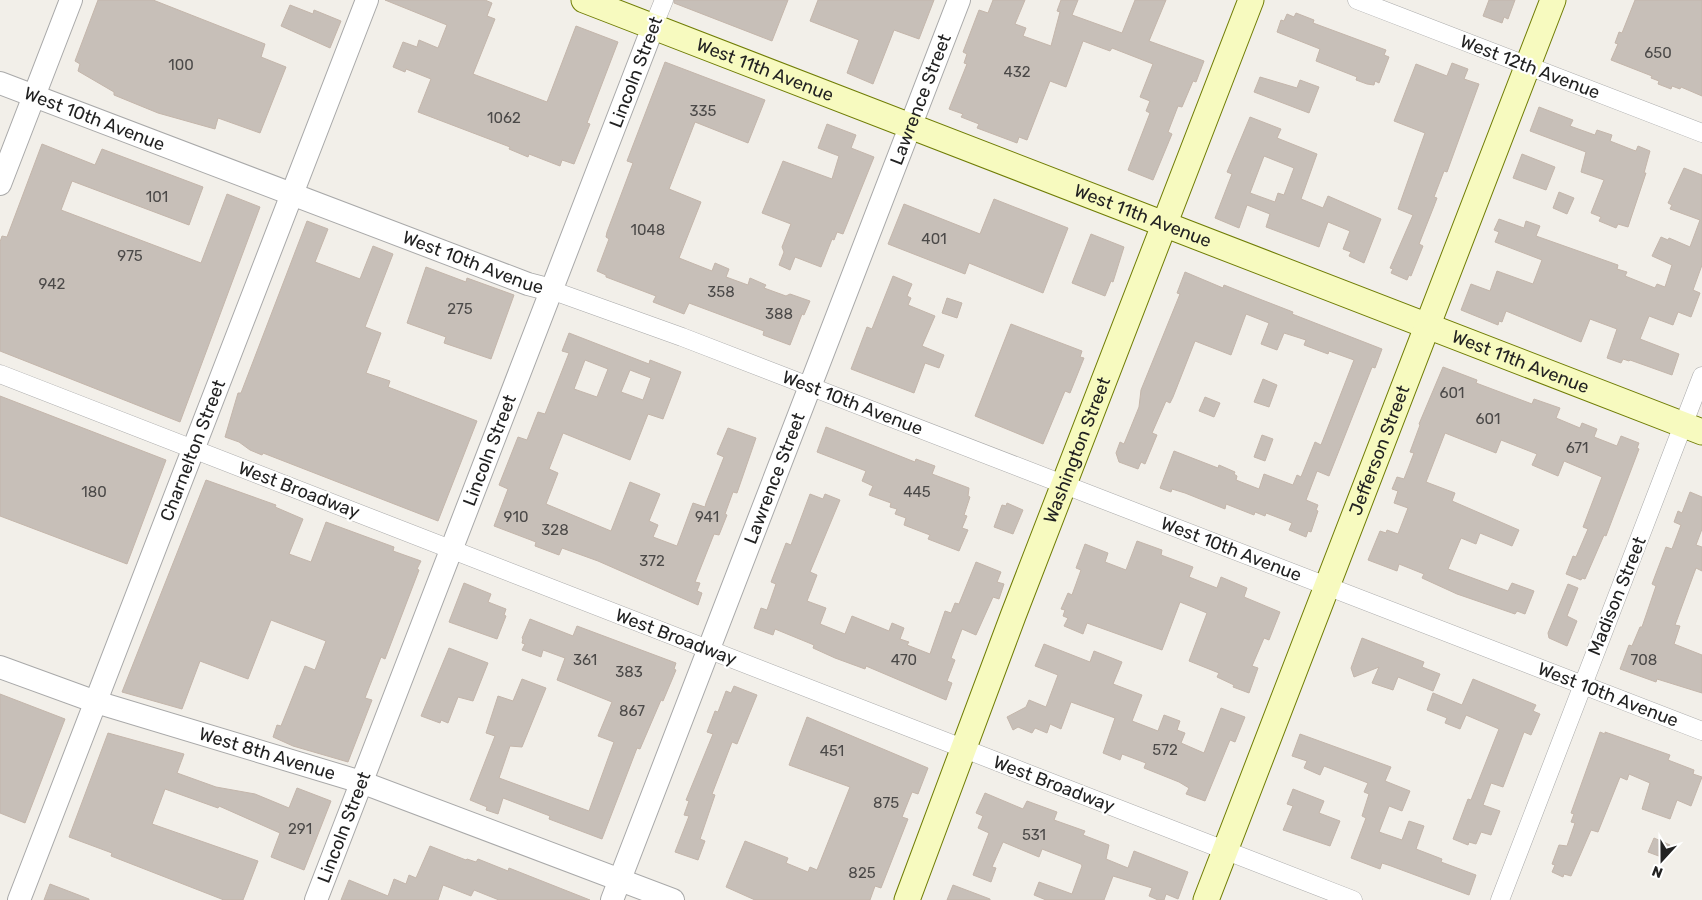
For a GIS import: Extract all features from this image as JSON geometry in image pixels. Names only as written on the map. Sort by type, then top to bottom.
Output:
[{"type":"main road","name":"West 11th Avenue","points":[[584,0],[1693,428]]},
{"type":"main road","name":"Washington Street","points":[[907,900],[1064,485],[1252,0]]},
{"type":"main road","name":"Jefferson Street","points":[[1206,900],[1426,325],[1553,0]]},
{"type":"street","points":[[0,184],[70,0]]},
{"type":"street","name":"Charnelton Street","points":[[19,900],[367,0]]},
{"type":"street","name":"Lincoln Street","points":[[316,900],[664,0]]},
{"type":"street","name":"Lawrence Street","points":[[616,890],[959,0]]},
{"type":"street","name":"West 12th Avenue","points":[[1357,0],[1702,133]]},
{"type":"street","name":"West 10th Avenue","points":[[0,83],[292,195],[682,337],[809,388],[1702,731]]},
{"type":"street","name":"West Broadway","points":[[0,374],[1353,900]]},
{"type":"street","name":"Madison Street","points":[[1500,900],[1582,685],[1693,428],[1702,376]]},
{"type":"street","name":"West 8th Avenue","points":[[0,667],[96,702],[361,782],[616,890],[673,900]]},
{"type":"building","points":[[98,0],[153,0],[265,44],[261,57],[286,67],[260,133],[218,118],[215,129],[158,113],[114,95],[114,92],[78,71],[80,64],[75,61]]},
{"type":"building","points":[[385,0],[485,0],[492,3],[487,16],[495,19],[473,74],[547,102],[576,26],[618,42],[587,123],[590,124],[574,164],[562,160],[560,166],[529,154],[528,157],[509,149],[510,147],[418,112],[431,79],[406,69],[405,72],[393,67],[403,42],[417,47],[419,40],[438,48],[447,25]]},
{"type":"building","points":[[674,0],[788,0],[772,41],[674,3]]},
{"type":"building","points":[[818,0],[934,0],[919,39],[894,30],[873,84],[847,73],[859,40],[810,21]]},
{"type":"building","points":[[993,0],[1025,0],[1015,24],[1026,28],[1023,36],[1051,46],[1060,12],[1057,11],[1061,0],[1078,0],[1072,15],[1122,33],[1135,0],[1166,0],[1149,41],[1204,61],[1196,82],[1193,81],[1182,107],[1178,106],[1168,132],[1172,134],[1153,180],[1128,170],[1150,113],[1146,111],[1150,101],[1140,97],[1153,64],[1112,48],[1110,51],[1083,41],[1066,87],[1050,81],[1027,140],[1019,137],[1017,143],[977,128],[979,124],[961,117],[963,114],[949,109],[967,64],[964,63],[967,54],[963,52],[979,10],[988,13]]},
{"type":"building","points":[[1489,0],[1515,0],[1508,19],[1504,17],[1502,23],[1483,16]]},
{"type":"building","points":[[1635,0],[1702,0],[1702,96],[1681,87],[1680,89],[1672,86],[1671,89],[1658,84],[1659,81],[1651,78],[1652,76],[1611,60],[1618,44],[1615,43],[1619,32],[1622,33]]},
{"type":"building","points":[[290,5],[313,14],[314,10],[341,21],[330,48],[281,26]]},
{"type":"building","points":[[1296,13],[1314,20],[1313,23],[1386,50],[1384,55],[1389,57],[1379,83],[1375,81],[1374,85],[1367,84],[1356,80],[1357,77],[1316,61],[1320,49],[1277,32],[1281,20],[1284,21],[1287,14],[1294,17]]},
{"type":"building","points":[[665,62],[765,100],[748,143],[695,122],[669,189],[701,202],[679,258],[712,271],[715,263],[729,269],[726,277],[748,285],[750,278],[766,285],[764,288],[786,296],[790,294],[810,301],[804,315],[802,314],[790,345],[763,335],[764,331],[689,303],[684,314],[653,302],[656,296],[606,277],[606,275],[597,271],[609,239],[606,237],[607,232],[633,163],[627,161]]},
{"type":"building","points":[[1452,63],[1468,69],[1464,79],[1479,84],[1447,172],[1444,171],[1434,197],[1437,198],[1419,244],[1423,246],[1411,276],[1409,275],[1407,280],[1391,273],[1393,269],[1390,268],[1413,215],[1398,209],[1425,133],[1394,121],[1416,64],[1447,76]]},
{"type":"building","points":[[1260,77],[1297,88],[1300,80],[1319,87],[1309,113],[1254,92]]},
{"type":"building","points":[[1539,107],[1573,120],[1570,126],[1595,135],[1597,130],[1612,135],[1610,141],[1636,151],[1638,146],[1650,151],[1644,173],[1646,173],[1628,227],[1618,224],[1616,228],[1599,221],[1601,217],[1591,213],[1604,180],[1581,172],[1586,152],[1530,131]]},
{"type":"building","points":[[1250,117],[1281,129],[1277,138],[1317,154],[1301,199],[1323,208],[1328,196],[1381,219],[1364,263],[1349,256],[1351,252],[1343,249],[1350,231],[1328,222],[1319,247],[1266,227],[1270,214],[1247,205],[1239,228],[1215,218],[1232,174],[1227,172]],"holes":[[[1264,156],[1294,168],[1284,195],[1278,193],[1275,202],[1250,193]]]},
{"type":"building","points":[[827,124],[856,135],[851,148],[874,157],[843,234],[837,232],[834,240],[832,239],[821,267],[795,257],[790,270],[779,265],[784,252],[782,247],[791,224],[762,213],[783,161],[832,179],[839,156],[818,148]]},
{"type":"building","points":[[42,144],[95,165],[102,149],[203,187],[189,225],[72,181],[61,210],[201,263],[227,194],[260,207],[180,422],[0,351],[0,242],[2,236],[7,237]]},
{"type":"building","points":[[1522,154],[1555,167],[1546,190],[1513,178]]},
{"type":"building","points":[[1684,168],[1702,175],[1702,265],[1693,290],[1700,293],[1691,317],[1678,312],[1673,325],[1649,316],[1640,339],[1679,354],[1672,375],[1630,360],[1623,359],[1621,363],[1607,358],[1617,329],[1590,319],[1581,342],[1506,311],[1502,322],[1499,321],[1498,325],[1461,310],[1471,284],[1490,291],[1497,271],[1533,284],[1542,260],[1495,242],[1499,232],[1494,230],[1499,219],[1524,228],[1526,221],[1540,226],[1536,236],[1618,265],[1617,269],[1627,272],[1625,276],[1655,288],[1657,284],[1665,287],[1672,265],[1652,256],[1661,237],[1668,240],[1669,238],[1690,247],[1700,220],[1670,209],[1672,205],[1668,203]]},
{"type":"building","points":[[1559,192],[1574,198],[1567,214],[1553,208]]},
{"type":"building","points":[[994,199],[1068,228],[1043,293],[969,263],[965,274],[888,244],[904,204],[980,234]]},
{"type":"building","points":[[307,221],[328,229],[315,262],[360,279],[373,246],[393,254],[365,327],[381,333],[366,373],[390,381],[388,387],[477,421],[438,521],[263,453],[262,455],[250,450],[239,442],[225,437],[238,393],[241,393]]},
{"type":"building","points":[[1091,234],[1124,247],[1113,282],[1111,281],[1105,296],[1072,283]]},
{"type":"building","points":[[426,267],[466,282],[467,278],[514,295],[491,359],[444,343],[446,337],[407,323]]},
{"type":"building","points":[[1185,272],[1223,288],[1224,285],[1382,349],[1375,368],[1372,367],[1329,476],[1317,471],[1306,500],[1318,505],[1316,510],[1318,511],[1311,532],[1308,531],[1306,537],[1289,530],[1292,523],[1266,513],[1265,516],[1255,512],[1254,515],[1226,504],[1225,509],[1185,493],[1172,489],[1171,492],[1160,488],[1174,451],[1218,468],[1219,465],[1235,472],[1236,480],[1259,489],[1264,474],[1293,485],[1297,475],[1301,477],[1315,442],[1321,445],[1354,360],[1329,351],[1328,354],[1304,345],[1306,340],[1284,333],[1277,350],[1261,344],[1269,323],[1246,314],[1231,355],[1195,341],[1173,397],[1170,403],[1166,401],[1152,433],[1157,435],[1145,464],[1141,462],[1138,469],[1119,462],[1116,453],[1120,442],[1124,444],[1139,407],[1141,390],[1180,294],[1177,293]]},
{"type":"building","points":[[893,276],[912,284],[907,296],[911,298],[908,305],[935,316],[922,346],[944,355],[939,368],[925,363],[914,393],[851,369],[867,327],[872,329]]},
{"type":"building","points":[[947,298],[962,303],[957,318],[942,313]]},
{"type":"building","points":[[1011,324],[1082,351],[1080,357],[1084,358],[1070,393],[1065,391],[1043,444],[975,416]]},
{"type":"building","points":[[569,333],[649,364],[650,360],[681,372],[663,419],[648,414],[630,460],[563,433],[549,469],[558,473],[546,504],[611,531],[630,482],[660,494],[649,521],[658,525],[653,537],[677,546],[693,503],[705,507],[724,457],[717,454],[728,428],[756,438],[737,493],[733,492],[719,535],[714,534],[695,582],[700,583],[697,591],[702,593],[698,605],[598,561],[562,548],[559,555],[535,546],[536,542],[494,526],[508,489],[499,485],[518,437],[527,440],[538,412],[545,414],[569,353],[562,351]],"holes":[[[585,360],[608,369],[597,397],[574,389]],[[630,370],[651,378],[643,400],[621,392]]]},
{"type":"building","points":[[1443,367],[1477,380],[1476,383],[1532,404],[1534,399],[1560,408],[1556,418],[1580,428],[1582,423],[1597,429],[1594,437],[1617,446],[1621,436],[1639,443],[1637,448],[1639,449],[1606,536],[1604,535],[1585,579],[1582,578],[1581,580],[1566,574],[1573,556],[1576,557],[1588,529],[1583,527],[1602,477],[1564,461],[1558,476],[1532,465],[1537,454],[1501,440],[1496,453],[1445,433],[1426,482],[1455,493],[1452,501],[1519,530],[1512,546],[1480,533],[1476,544],[1461,538],[1448,569],[1508,591],[1512,583],[1534,591],[1525,614],[1517,611],[1515,614],[1457,594],[1422,578],[1424,574],[1399,564],[1397,571],[1368,560],[1380,531],[1386,533],[1387,530],[1398,534],[1408,508],[1394,503],[1398,491],[1392,489],[1397,477],[1404,479],[1414,453],[1410,452],[1419,424]]},
{"type":"building","points":[[1263,379],[1277,385],[1269,407],[1254,402]]},
{"type":"building","points":[[0,396],[166,460],[127,564],[0,516]]},
{"type":"building","points":[[1205,397],[1220,403],[1214,417],[1199,411]]},
{"type":"building","points":[[826,427],[915,462],[916,459],[935,466],[932,474],[969,488],[968,496],[970,497],[964,515],[967,516],[962,528],[968,530],[959,551],[928,539],[930,535],[904,525],[906,518],[895,514],[897,509],[890,507],[891,503],[869,495],[873,486],[862,481],[866,471],[817,452]]},
{"type":"building","points":[[1262,435],[1273,439],[1265,461],[1254,457]]},
{"type":"building","points":[[206,480],[276,505],[275,507],[303,519],[289,554],[311,562],[326,522],[394,547],[393,551],[421,561],[385,659],[381,657],[365,698],[372,700],[348,762],[293,746],[273,737],[277,725],[281,726],[305,666],[315,670],[326,641],[271,620],[248,679],[200,661],[182,709],[122,692]]},
{"type":"building","points":[[1690,492],[1702,497],[1702,529],[1696,545],[1702,547],[1702,571],[1696,568],[1675,625],[1680,626],[1674,644],[1702,655],[1702,693],[1657,679],[1656,682],[1620,669],[1629,645],[1632,646],[1640,627],[1642,627],[1656,586],[1652,584],[1666,547],[1672,549],[1681,525],[1674,522],[1678,511],[1682,513]]},
{"type":"building","points":[[810,494],[823,499],[825,494],[840,500],[810,572],[817,575],[807,601],[826,608],[820,624],[845,634],[852,616],[889,631],[892,623],[904,628],[900,639],[909,642],[907,645],[930,654],[945,611],[951,613],[955,603],[959,604],[976,562],[1001,572],[997,582],[1004,584],[999,599],[993,597],[976,635],[962,629],[951,658],[955,660],[947,681],[952,683],[946,700],[866,666],[865,669],[835,658],[813,648],[814,645],[775,629],[773,635],[754,628],[761,608],[767,610],[776,584],[771,582],[786,543],[791,545]]},
{"type":"building","points":[[1007,503],[1023,510],[1013,534],[994,527],[1002,505],[1006,506]]},
{"type":"building","points":[[1137,541],[1162,550],[1161,555],[1193,567],[1189,577],[1217,588],[1221,577],[1247,588],[1244,597],[1280,612],[1269,640],[1264,638],[1252,666],[1258,668],[1249,693],[1233,687],[1234,685],[1217,677],[1219,673],[1189,661],[1207,613],[1180,602],[1162,650],[1087,623],[1083,634],[1064,626],[1068,618],[1063,616],[1065,610],[1061,609],[1068,593],[1072,595],[1081,570],[1076,568],[1085,544],[1108,553],[1105,562],[1126,570]]},
{"type":"building","points":[[464,583],[491,594],[488,602],[506,609],[504,615],[506,616],[497,639],[449,622]]},
{"type":"building","points":[[1568,584],[1578,588],[1567,616],[1577,621],[1567,646],[1549,638],[1548,633]]},
{"type":"building","points":[[530,619],[573,636],[577,626],[676,663],[674,669],[676,670],[663,701],[661,700],[640,749],[637,748],[602,839],[549,819],[550,816],[503,798],[498,814],[486,810],[487,807],[470,800],[495,736],[486,733],[498,696],[513,701],[522,679],[546,688],[522,747],[510,746],[499,778],[589,811],[614,742],[598,736],[612,702],[557,680],[565,658],[543,650],[541,657],[522,650],[525,644],[522,643],[522,638]]},
{"type":"building","points":[[1362,638],[1424,662],[1422,667],[1440,674],[1433,691],[1398,677],[1393,690],[1372,683],[1379,667],[1354,677],[1351,668]]},
{"type":"building","points":[[1044,644],[1090,662],[1094,651],[1122,662],[1113,684],[1142,695],[1132,721],[1158,731],[1164,715],[1180,721],[1177,730],[1185,733],[1181,743],[1204,753],[1221,708],[1245,717],[1235,742],[1230,740],[1205,801],[1186,794],[1189,788],[1179,782],[1144,768],[1146,763],[1122,754],[1120,760],[1103,753],[1115,718],[1071,702],[1061,729],[1050,724],[1047,733],[1035,728],[1032,733],[1018,727],[1013,730],[1007,717],[1026,707],[1029,700],[1046,707],[1058,675],[1035,666]]},
{"type":"building","points":[[449,648],[488,663],[473,701],[458,697],[448,723],[441,720],[440,723],[421,716]]},
{"type":"building","points":[[1473,679],[1536,705],[1533,711],[1540,714],[1531,735],[1524,732],[1503,787],[1491,783],[1483,805],[1500,811],[1491,835],[1481,832],[1476,844],[1469,842],[1468,845],[1453,839],[1468,799],[1471,800],[1499,729],[1466,715],[1460,729],[1445,723],[1447,718],[1427,710],[1433,693],[1462,705]]},
{"type":"building","points":[[734,686],[757,695],[737,744],[732,742],[712,794],[715,795],[700,839],[705,841],[698,860],[675,852],[689,816],[684,815],[689,801],[686,800],[713,734],[707,732],[715,711],[718,712],[726,691],[731,693]]},
{"type":"building","points":[[0,694],[65,719],[25,823],[0,813]]},
{"type":"building","points":[[807,717],[928,768],[918,794],[912,792],[902,817],[908,819],[881,888],[875,886],[870,900],[755,900],[726,887],[745,841],[788,858],[786,863],[808,872],[810,867],[817,870],[850,787],[789,765]]},
{"type":"building","points":[[1600,732],[1605,734],[1605,732],[1670,755],[1668,760],[1694,770],[1693,774],[1702,777],[1691,806],[1677,800],[1670,819],[1642,809],[1650,783],[1629,774],[1627,780],[1620,777],[1598,832],[1591,830],[1571,876],[1564,874],[1563,877],[1552,872],[1555,865],[1552,864],[1559,845],[1567,846],[1575,823],[1571,822],[1574,814],[1571,813]]},
{"type":"building","points":[[108,733],[184,754],[177,773],[216,787],[255,794],[289,808],[297,788],[331,801],[304,870],[271,857],[280,833],[219,806],[218,808],[165,789],[152,824],[258,861],[243,900],[224,900],[111,856],[112,853],[69,837]]},
{"type":"building","points":[[1300,734],[1391,767],[1385,781],[1410,791],[1402,811],[1389,806],[1379,832],[1402,840],[1409,821],[1424,826],[1416,849],[1442,859],[1441,862],[1476,875],[1469,895],[1382,863],[1380,869],[1351,858],[1366,818],[1362,816],[1369,794],[1364,792],[1368,783],[1324,766],[1320,775],[1304,768],[1307,761],[1292,756]]},
{"type":"building","points":[[1293,789],[1324,801],[1319,813],[1340,821],[1330,846],[1283,830],[1293,806],[1287,804]]},
{"type":"building","points":[[985,793],[1023,809],[1027,801],[1057,812],[1054,820],[1085,831],[1083,835],[1109,845],[1106,859],[1128,868],[1134,851],[1188,872],[1178,899],[1166,894],[1164,900],[1158,900],[1149,896],[1152,888],[1113,876],[1104,900],[1046,900],[1034,895],[1039,882],[1072,894],[1082,866],[1081,864],[1042,849],[1039,857],[1003,842],[992,867],[996,868],[991,882],[973,875],[989,833],[978,828],[983,816],[976,813]]},
{"type":"building","points":[[1654,838],[1670,845],[1664,858],[1648,852]]},
{"type":"building","points":[[430,846],[466,860],[476,862],[478,859],[508,871],[509,868],[590,900],[499,900],[474,890],[471,896],[443,885],[438,900],[341,900],[349,880],[388,896],[394,879],[406,884],[409,875],[416,878]]},
{"type":"building","points":[[50,884],[89,899],[89,900],[44,900]]},
{"type":"building","points":[[953,885],[990,899],[990,900],[947,900]]}]
